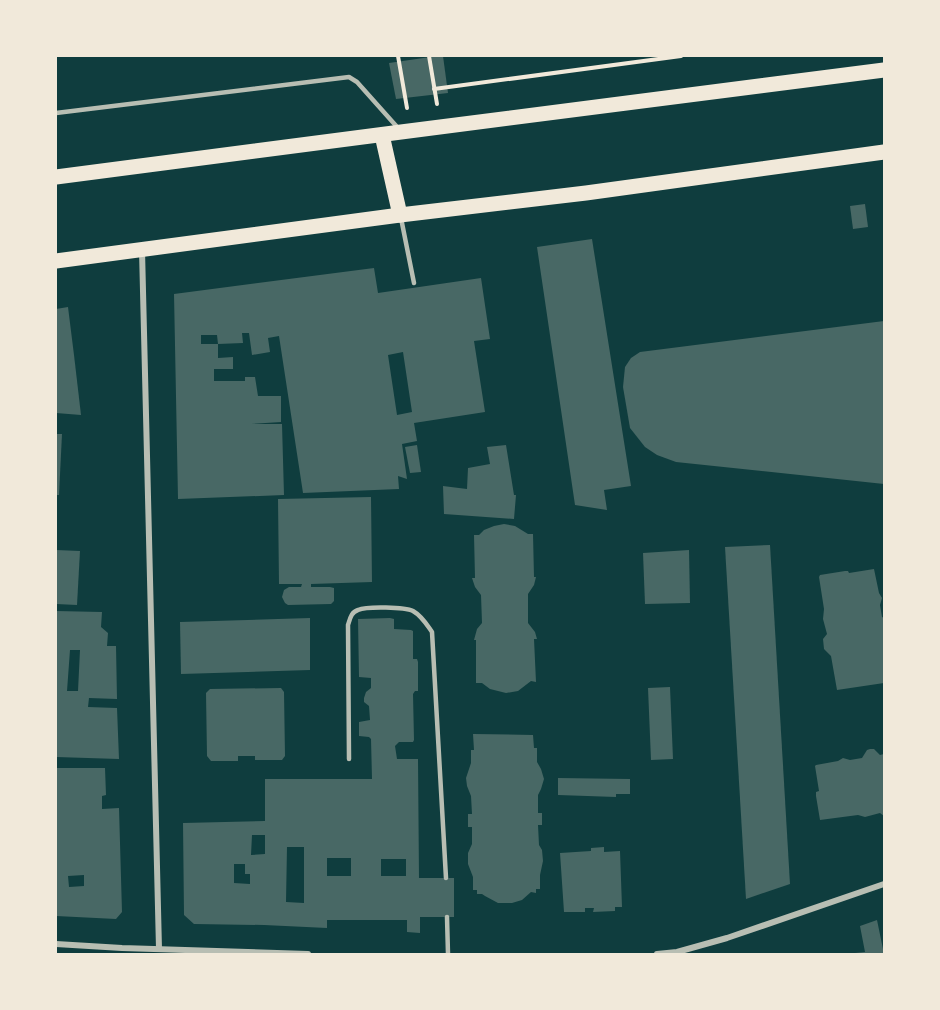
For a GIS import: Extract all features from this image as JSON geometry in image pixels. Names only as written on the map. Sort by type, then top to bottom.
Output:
[{"type":"main road","points":[[56,177],[885,70]]},
{"type":"main road","points":[[382,135],[400,215]]},
{"type":"main road","points":[[56,261],[885,152]]},
{"type":"street","points":[[142,250],[159,949]]},
{"type":"street","points":[[657,954],[677,952],[728,938],[885,884]]},
{"type":"street","points":[[56,944],[308,954]]},
{"type":"lane","points":[[56,113],[345,77],[357,82],[401,132]]},
{"type":"lane","points":[[400,215],[414,283]]},
{"type":"lane","points":[[349,759],[348,625],[351,616],[358,610],[387,607],[412,610],[432,632],[446,878]]},
{"type":"lane","points":[[447,917],[448,954]]},
{"type":"path","points":[[398,56],[407,108]]},
{"type":"path","points":[[429,56],[437,104]]},
{"type":"path","points":[[434,89],[681,56]]},
{"type":"building","points":[[443,56],[448,93],[396,99],[389,63]]},
{"type":"building","points":[[865,204],[868,227],[853,229],[850,206]]},
{"type":"building","points":[[592,239],[631,486],[604,490],[607,510],[575,505],[537,247]]},
{"type":"building","points":[[374,268],[378,293],[481,278],[490,339],[474,341],[485,412],[414,423],[417,441],[402,444],[407,479],[398,476],[399,489],[303,493],[279,336],[268,338],[270,352],[252,355],[249,333],[242,333],[243,343],[218,344],[218,358],[233,357],[233,369],[214,369],[214,381],[245,381],[245,377],[255,377],[258,396],[281,396],[281,422],[251,424],[282,424],[284,495],[178,499],[174,294]],"holes":[[[201,335],[217,335],[218,344],[201,344]],[[403,352],[412,412],[397,415],[388,355]]]},
{"type":"building","points":[[68,307],[81,415],[56,413],[56,309]]},
{"type":"building","points":[[884,321],[884,484],[676,462],[657,455],[645,447],[630,428],[623,387],[625,367],[631,358],[640,352]]},
{"type":"building","points":[[56,434],[62,434],[59,495],[56,495]]},
{"type":"building","points":[[417,445],[421,472],[410,473],[405,447]]},
{"type":"building","points":[[506,445],[514,495],[516,495],[514,519],[444,514],[443,486],[467,489],[468,468],[490,464],[487,447]]},
{"type":"building","points":[[371,497],[372,582],[311,584],[311,587],[334,588],[334,601],[331,604],[288,605],[285,603],[282,597],[284,590],[289,587],[301,587],[302,584],[279,584],[278,499]]},
{"type":"building","points":[[504,524],[533,534],[534,577],[536,577],[528,594],[528,623],[537,639],[534,639],[536,682],[531,681],[518,691],[506,693],[490,689],[482,683],[476,683],[476,640],[474,640],[477,629],[482,623],[481,595],[472,578],[475,578],[474,535]]},
{"type":"building","points":[[770,545],[790,884],[746,899],[725,547]]},
{"type":"building","points":[[56,550],[80,551],[77,605],[56,604]]},
{"type":"building","points":[[689,550],[690,603],[645,604],[643,553]]},
{"type":"building","points":[[874,569],[882,598],[880,605],[884,618],[884,683],[837,690],[831,656],[824,649],[823,639],[827,634],[823,619],[824,609],[819,577],[845,571],[849,573]]},
{"type":"building","points":[[56,611],[102,612],[101,627],[108,633],[107,646],[116,646],[117,699],[89,698],[88,707],[117,708],[119,759],[56,757]],"holes":[[[70,650],[80,650],[78,691],[67,691]]]},
{"type":"building","points":[[310,618],[310,670],[181,674],[180,622]]},
{"type":"building","points":[[390,618],[394,619],[394,629],[413,631],[413,659],[417,659],[418,662],[418,691],[413,694],[414,740],[413,742],[399,742],[395,746],[397,759],[418,759],[419,878],[454,878],[454,917],[420,917],[420,933],[407,932],[407,920],[327,920],[327,928],[194,924],[184,915],[183,823],[265,821],[265,779],[372,779],[371,739],[359,736],[359,722],[370,720],[369,706],[364,702],[364,698],[366,692],[371,688],[371,678],[359,677],[358,619]],"holes":[[[252,835],[265,835],[265,854],[251,855]],[[287,847],[304,847],[304,903],[286,902]],[[327,858],[351,858],[351,876],[327,876]],[[381,859],[406,859],[406,876],[381,876]],[[234,864],[245,864],[245,874],[250,874],[250,884],[234,883]]]},
{"type":"building","points":[[670,687],[673,759],[651,760],[648,688]]},
{"type":"building","points":[[281,688],[284,692],[285,756],[282,760],[255,760],[255,756],[238,756],[238,761],[211,761],[207,756],[206,693],[210,689]]},
{"type":"building","points":[[473,734],[533,735],[534,748],[537,748],[537,762],[544,779],[538,795],[538,813],[542,813],[542,825],[538,825],[543,861],[540,889],[512,903],[498,903],[482,894],[477,894],[477,890],[473,890],[473,877],[468,864],[468,853],[472,844],[472,827],[468,827],[468,814],[472,814],[471,796],[466,778],[471,763],[471,750],[474,750]]},
{"type":"building","points":[[870,749],[874,749],[880,755],[884,754],[884,816],[880,813],[865,817],[858,815],[820,820],[815,766],[843,758],[850,760],[862,758]]},
{"type":"building","points":[[56,768],[105,768],[106,795],[102,796],[102,809],[119,808],[122,912],[116,919],[56,916]],"holes":[[[84,875],[84,886],[69,887],[68,876]]]},
{"type":"building","points":[[558,778],[630,779],[630,794],[616,794],[616,797],[558,795]]},
{"type":"building","points":[[604,847],[604,852],[620,851],[622,907],[615,907],[615,911],[593,912],[594,908],[585,908],[585,912],[564,912],[560,853],[591,851],[591,848]]},
{"type":"building","points":[[877,920],[884,954],[855,954],[865,952],[860,926]]}]
